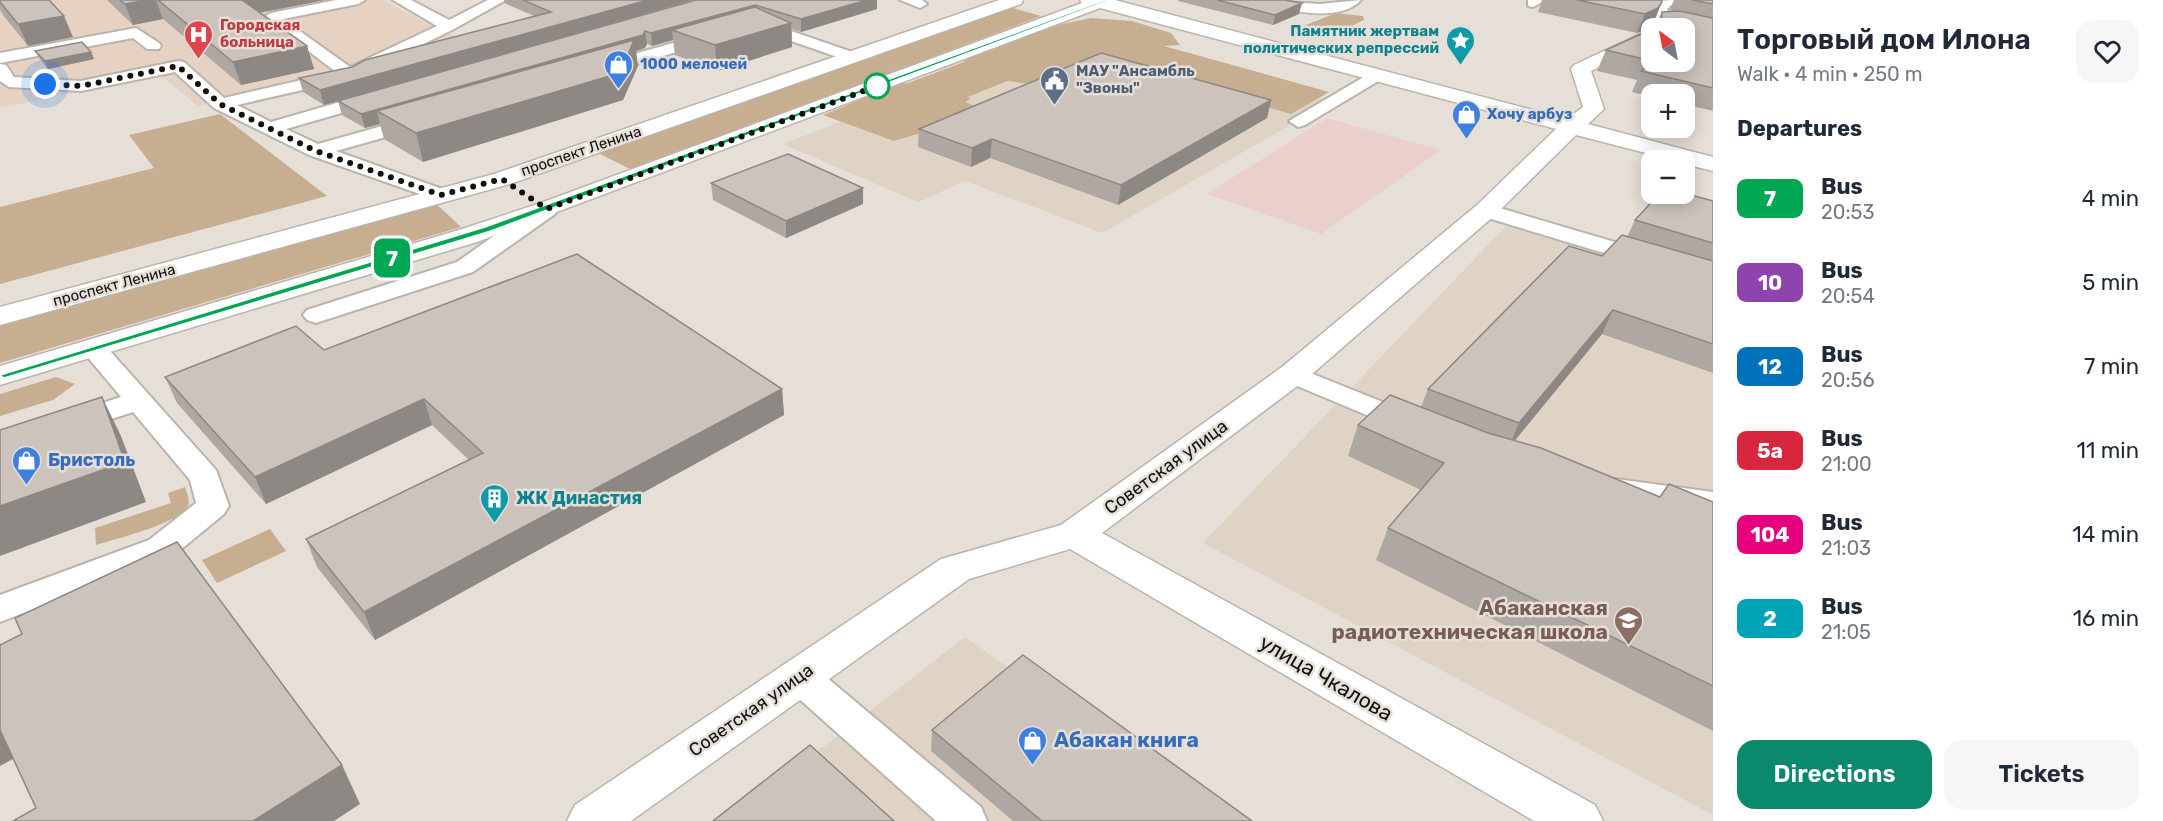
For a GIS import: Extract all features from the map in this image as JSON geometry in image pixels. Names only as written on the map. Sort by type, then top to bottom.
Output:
[{"type":"street","name":"проспект Ленина","points":[[0,316],[502,179],[1015,0]]},
{"type":"street","name":"Советская улица","points":[[1661,18],[1658,8],[1669,0]]},
{"type":"street","points":[[0,375],[468,236],[547,209],[1098,1],[1713,164]]},
{"type":"street","name":"Советская улица","points":[[592,821],[955,569],[1074,534],[1293,374],[1486,210],[1571,127],[1594,109],[1581,69],[1595,58],[1641,42]]},
{"type":"street","points":[[502,179],[547,209]]},
{"type":"street","name":"улица Чкалова","points":[[1074,534],[1578,821]]},
{"type":"lane","points":[[349,74],[271,17],[358,0]]},
{"type":"lane","points":[[400,0],[449,26]]},
{"type":"lane","points":[[220,104],[349,74],[499,0]]},
{"type":"lane","points":[[1262,0],[1294,7],[1334,9],[1354,0]]},
{"type":"lane","points":[[586,73],[744,26],[852,57]]},
{"type":"lane","points":[[0,58],[136,33],[153,46]]},
{"type":"lane","points":[[0,69],[9,82],[81,86],[178,66],[220,104],[316,151],[441,195]]},
{"type":"lane","points":[[1298,121],[1374,76]]},
{"type":"lane","points":[[269,128],[394,92]]},
{"type":"lane","points":[[316,151],[429,118]]},
{"type":"lane","points":[[316,315],[465,267],[547,209]]},
{"type":"lane","points":[[1486,210],[1713,279]]},
{"type":"lane","points":[[0,609],[161,548],[213,506],[205,477],[93,348]]},
{"type":"lane","points":[[1293,374],[1432,432]]},
{"type":"lane","points":[[0,446],[138,401]]},
{"type":"lane","points":[[1586,483],[1713,503]]},
{"type":"lane","points":[[800,677],[966,821]]},
{"type":"shaded area","name":"Городская больница","points":[[0,0],[382,0],[467,43],[198,106],[160,75],[0,108]]},
{"type":"shaded area","points":[[1009,7],[1041,16],[632,170],[596,152]]},
{"type":"shaded area","points":[[1336,13],[1363,16],[1364,20],[1338,32],[1317,37],[1299,36],[1291,31]]},
{"type":"shaded area","points":[[1091,18],[1132,21],[1171,33],[1180,45],[1164,46],[1329,92],[1291,114],[1156,75],[1028,84],[1007,81],[968,97],[970,99],[965,102],[975,106],[950,124],[894,141],[823,115],[897,84],[908,83],[964,62],[964,59],[1058,25]]},
{"type":"shaded area","points":[[1077,30],[1332,101],[1102,233],[965,181],[918,202],[783,144]]},
{"type":"shaded area","points":[[220,114],[327,196],[0,284],[0,207],[154,168],[129,135]]},
{"type":"shaded area","points":[[1327,118],[1441,150],[1321,234],[1207,194]]},
{"type":"shaded area","points":[[432,200],[461,227],[0,363],[0,322]]},
{"type":"shaded area","points":[[1508,224],[1713,290],[1713,815],[1203,543]]},
{"type":"shaded area","points":[[56,377],[75,384],[53,400],[0,416],[0,394]]},
{"type":"shaded area","points":[[185,487],[189,504],[183,512],[146,530],[96,545],[95,528],[171,503],[168,493]]},
{"type":"shaded area","points":[[270,529],[286,551],[217,583],[202,560]]},
{"type":"shaded area","points":[[965,637],[1020,676],[1217,821],[728,821]]},
{"type":"building","points":[[0,0],[49,0],[64,16],[18,24]]},
{"type":"building","points":[[120,0],[147,0],[125,4]]},
{"type":"building","points":[[158,0],[242,0],[307,46],[233,62]]},
{"type":"building","points":[[523,0],[648,0],[320,90],[299,78],[352,67],[365,60],[551,12]]},
{"type":"building","points":[[696,0],[867,0],[801,19],[755,5],[651,33],[645,31],[643,35],[361,114],[338,101]]},
{"type":"building","points":[[1217,0],[1284,0],[1302,3],[1275,15]]},
{"type":"building","points":[[1577,0],[1661,0],[1662,2],[1658,8],[1645,14]]},
{"type":"building","points":[[1692,0],[1713,0],[1713,4]]},
{"type":"building","points":[[755,7],[791,23],[715,45],[672,30]]},
{"type":"building","points":[[1679,11],[1713,18],[1713,88],[1645,72],[1695,72],[1695,18],[1662,18],[1662,12]]},
{"type":"building","points":[[1641,34],[1641,58],[1606,50]]},
{"type":"building","points":[[634,40],[620,73],[416,133],[377,111]]},
{"type":"building","points":[[82,42],[91,52],[45,61],[35,51]]},
{"type":"building","points":[[1101,53],[1271,100],[1121,185],[992,139],[972,148],[919,129]]},
{"type":"building","points":[[788,154],[863,188],[786,221],[711,183]]},
{"type":"building","points":[[1695,196],[1713,201],[1713,243],[1635,220],[1650,204],[1695,204]]},
{"type":"building","points":[[1622,235],[1713,261],[1713,344],[1613,310],[1519,423],[1428,389],[1569,246],[1602,256]]},
{"type":"building","points":[[577,254],[782,389],[364,612],[306,539],[483,453],[424,399],[255,477],[165,377],[296,326],[324,350]]},
{"type":"building","name":"Абаканская радиотехническая школа","points":[[1390,395],[1488,433],[1541,448],[1660,497],[1669,484],[1713,502],[1713,686],[1388,528],[1444,463],[1358,425]]},
{"type":"building","points":[[102,397],[125,462],[0,506],[0,430]]},
{"type":"building","points":[[177,542],[342,765],[253,821],[13,821],[36,808],[0,730],[0,645],[22,634],[15,618]]},
{"type":"building","points":[[1023,655],[1252,821],[1042,821],[932,730]]},
{"type":"building","points":[[810,745],[894,821],[713,821]]},
{"type":"bus line","name":"7","points":[[0,375],[468,236],[547,209],[1107,0]]},
{"type":"place","name":"Городская больница","points":[[199,60]]},
{"type":"place","name":"Памятник жертвам политических репрессий","points":[[1460,66]]},
{"type":"place","name":"1000 мелочей","points":[[619,90]]},
{"type":"place","name":"МАУ \"Ансамбль \"Звоны\"","points":[[1055,106]]},
{"type":"place","name":"Хочу арбуз","points":[[1466,140]]},
{"type":"place","name":"Бристоль","points":[[27,486]]},
{"type":"place","name":"ЖК Династия","points":[[495,524]]},
{"type":"place","name":"Абаканская радиотехническая школа","points":[[1629,646]]},
{"type":"place","name":"Абакан книга","points":[[1033,766]]},
{"type":"route","points":[[45,84],[81,86],[178,66],[220,104],[316,151],[441,195],[502,179],[547,209],[877,86]]}]
